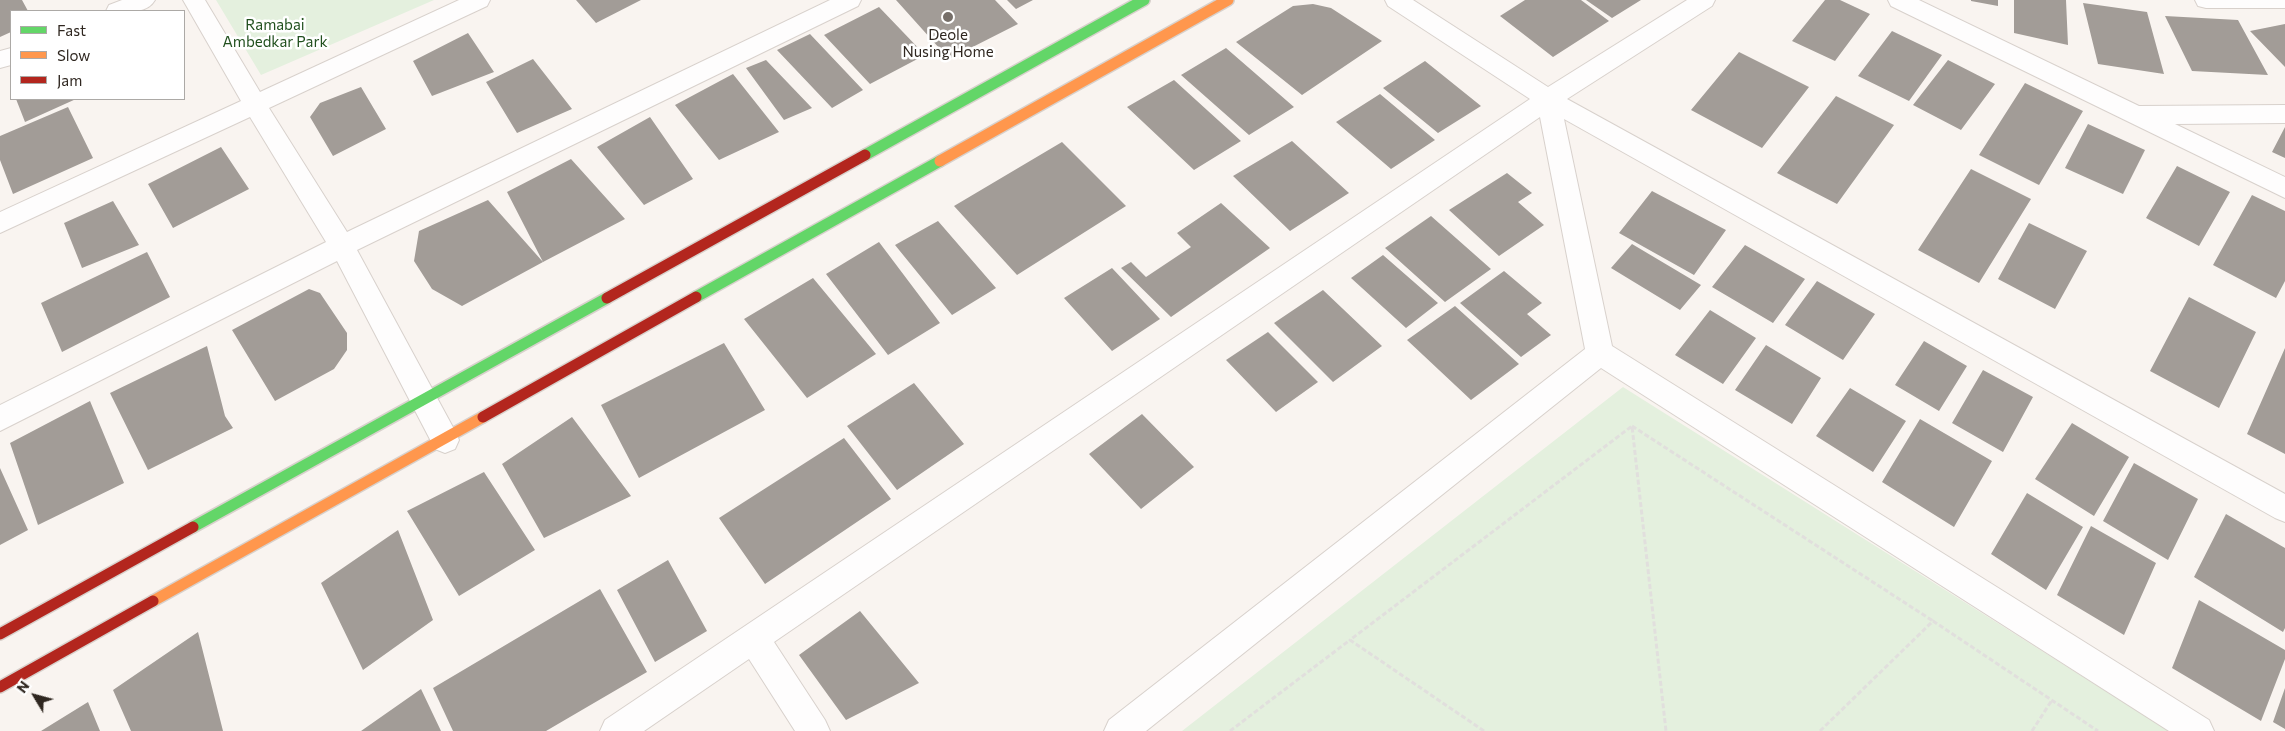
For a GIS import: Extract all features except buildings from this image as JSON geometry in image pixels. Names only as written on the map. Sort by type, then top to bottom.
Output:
[{"type":"main road","points":[[0,634],[1144,0]]},
{"type":"main road","points":[[0,687],[445,440],[1228,0]]},
{"type":"street","points":[[119,10],[144,0]]},
{"type":"street","points":[[194,0],[254,103],[342,246],[445,440]]},
{"type":"street","points":[[0,223],[254,103],[479,0]]},
{"type":"street","points":[[0,419],[342,246],[850,0]]},
{"type":"street","points":[[1396,0],[1548,99],[2285,509]]},
{"type":"street","points":[[616,731],[1548,99],[1704,0]]},
{"type":"street","points":[[1899,0],[2285,188]]},
{"type":"street","points":[[2206,0],[2285,0]]},
{"type":"street","points":[[1548,99],[1600,353],[2198,731]]},
{"type":"street","points":[[2133,114],[2285,114]]},
{"type":"street","points":[[1120,731],[1600,353]]},
{"type":"street","points":[[753,638],[814,731]]},
{"type":"path","points":[[1632,426],[1933,621],[2098,731]]},
{"type":"path","points":[[1230,731],[1632,426]]},
{"type":"path","points":[[1632,426],[1666,731]]},
{"type":"path","points":[[1820,731],[1933,621]]},
{"type":"path","points":[[1350,640],[1484,731]]},
{"type":"path","points":[[2032,731],[2052,700]]},
{"type":"green space","name":"Ramabai Ambedkar Park","points":[[216,0],[434,0],[261,75]]},
{"type":"green space","points":[[1623,387],[2169,731],[1182,731]]},
{"type":"traffic: fast","points":[[865,155],[1144,0]]},
{"type":"traffic: fast","points":[[696,297],[940,161]]},
{"type":"traffic: fast","points":[[193,527],[607,298]]},
{"type":"traffic: slow","points":[[940,161],[1228,0]]},
{"type":"traffic: slow","points":[[153,601],[483,417]]},
{"type":"traffic: jam","points":[[607,298],[865,155]]},
{"type":"traffic: jam","points":[[483,417],[696,297]]},
{"type":"traffic: jam","points":[[0,634],[193,527]]},
{"type":"traffic: jam","points":[[0,687],[153,601]]},
{"type":"place","name":"Deole Nusing Home","points":[[948,17]]}]
